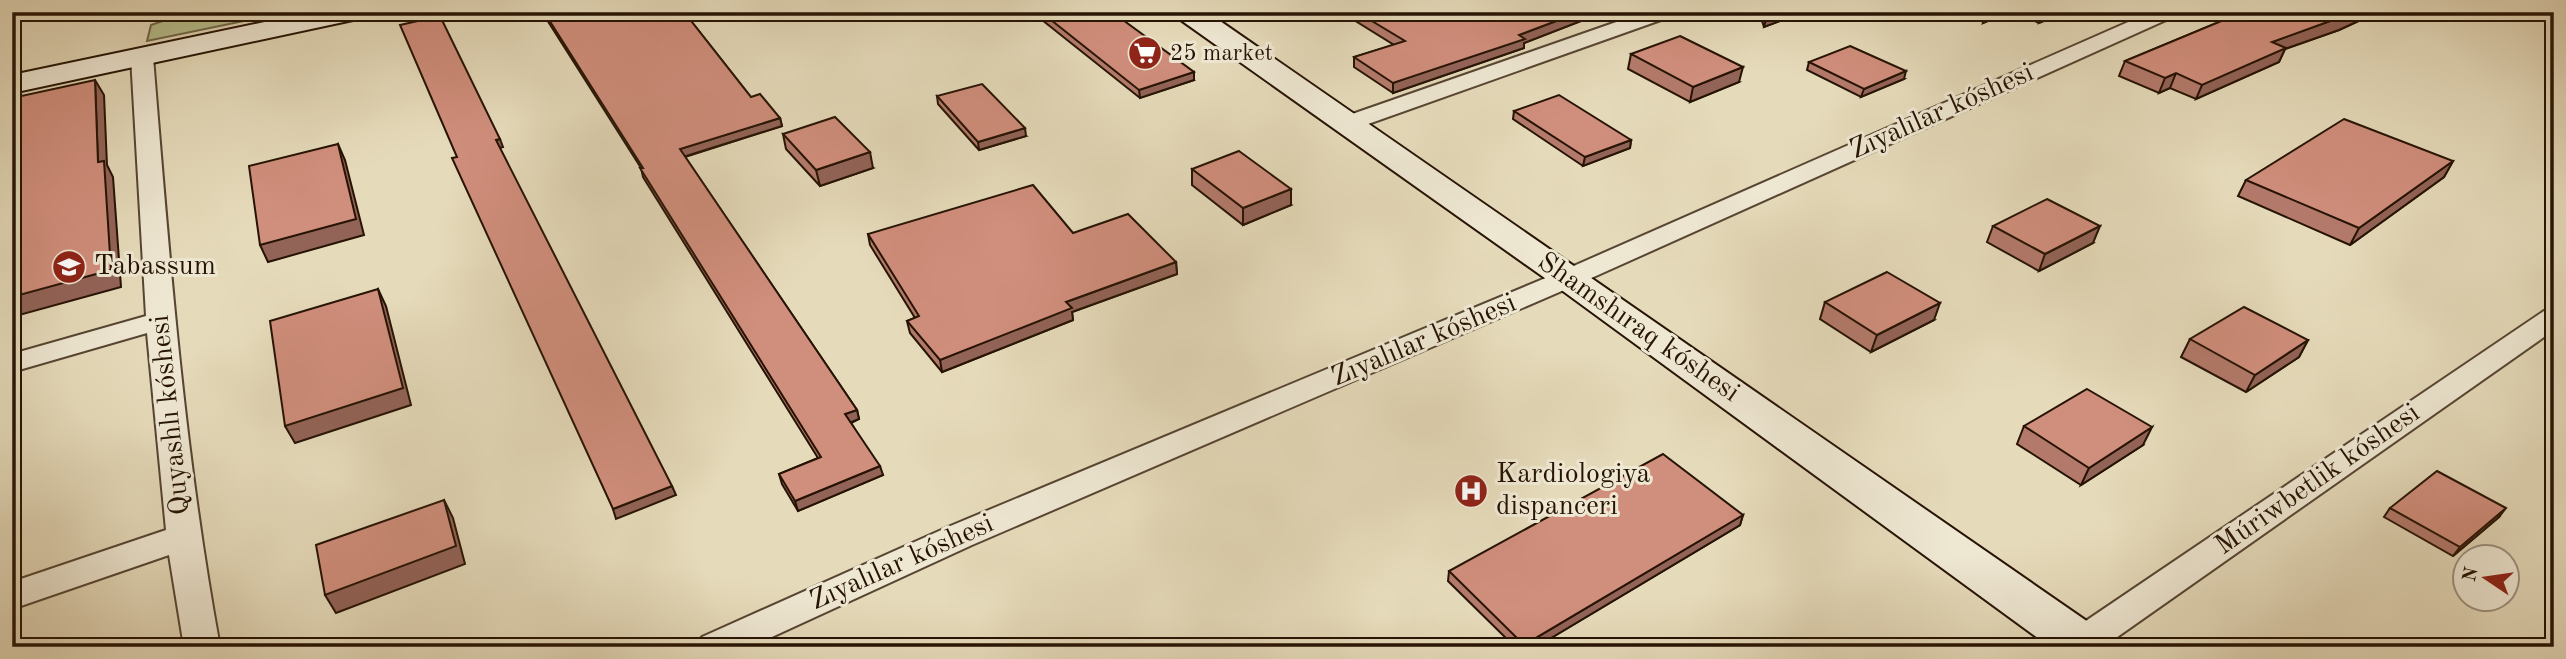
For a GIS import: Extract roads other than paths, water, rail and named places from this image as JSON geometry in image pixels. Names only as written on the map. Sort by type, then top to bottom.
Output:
[{"type":"street","points":[[12,84],[353,12]]},
{"type":"street","name":"Shamshıraq kóshesi","points":[[1188,12],[1569,278],[2084,645]]},
{"type":"street","points":[[1346,124],[1665,12]]},
{"type":"street","name":"Zıyalılar kóshesi","points":[[715,647],[960,536],[1569,278],[2168,12]]},
{"type":"street","name":"Quyashlı kóshesi","points":[[142,57],[160,321],[183,537],[202,647]]},
{"type":"street","name":"Múriwbetlik kóshesi","points":[[2084,645],[2554,317]]},
{"type":"street","points":[[12,363],[160,321]]},
{"type":"street","points":[[12,596],[183,537]]},
{"type":"railway","points":[[12,13],[17,12]]},
{"type":"place","name":"25 market","points":[[1145,53]]},
{"type":"place","name":"Tabassum","points":[[69,267]]},
{"type":"place","name":"Kardiologiya dispanceri","points":[[1471,491]]}]
